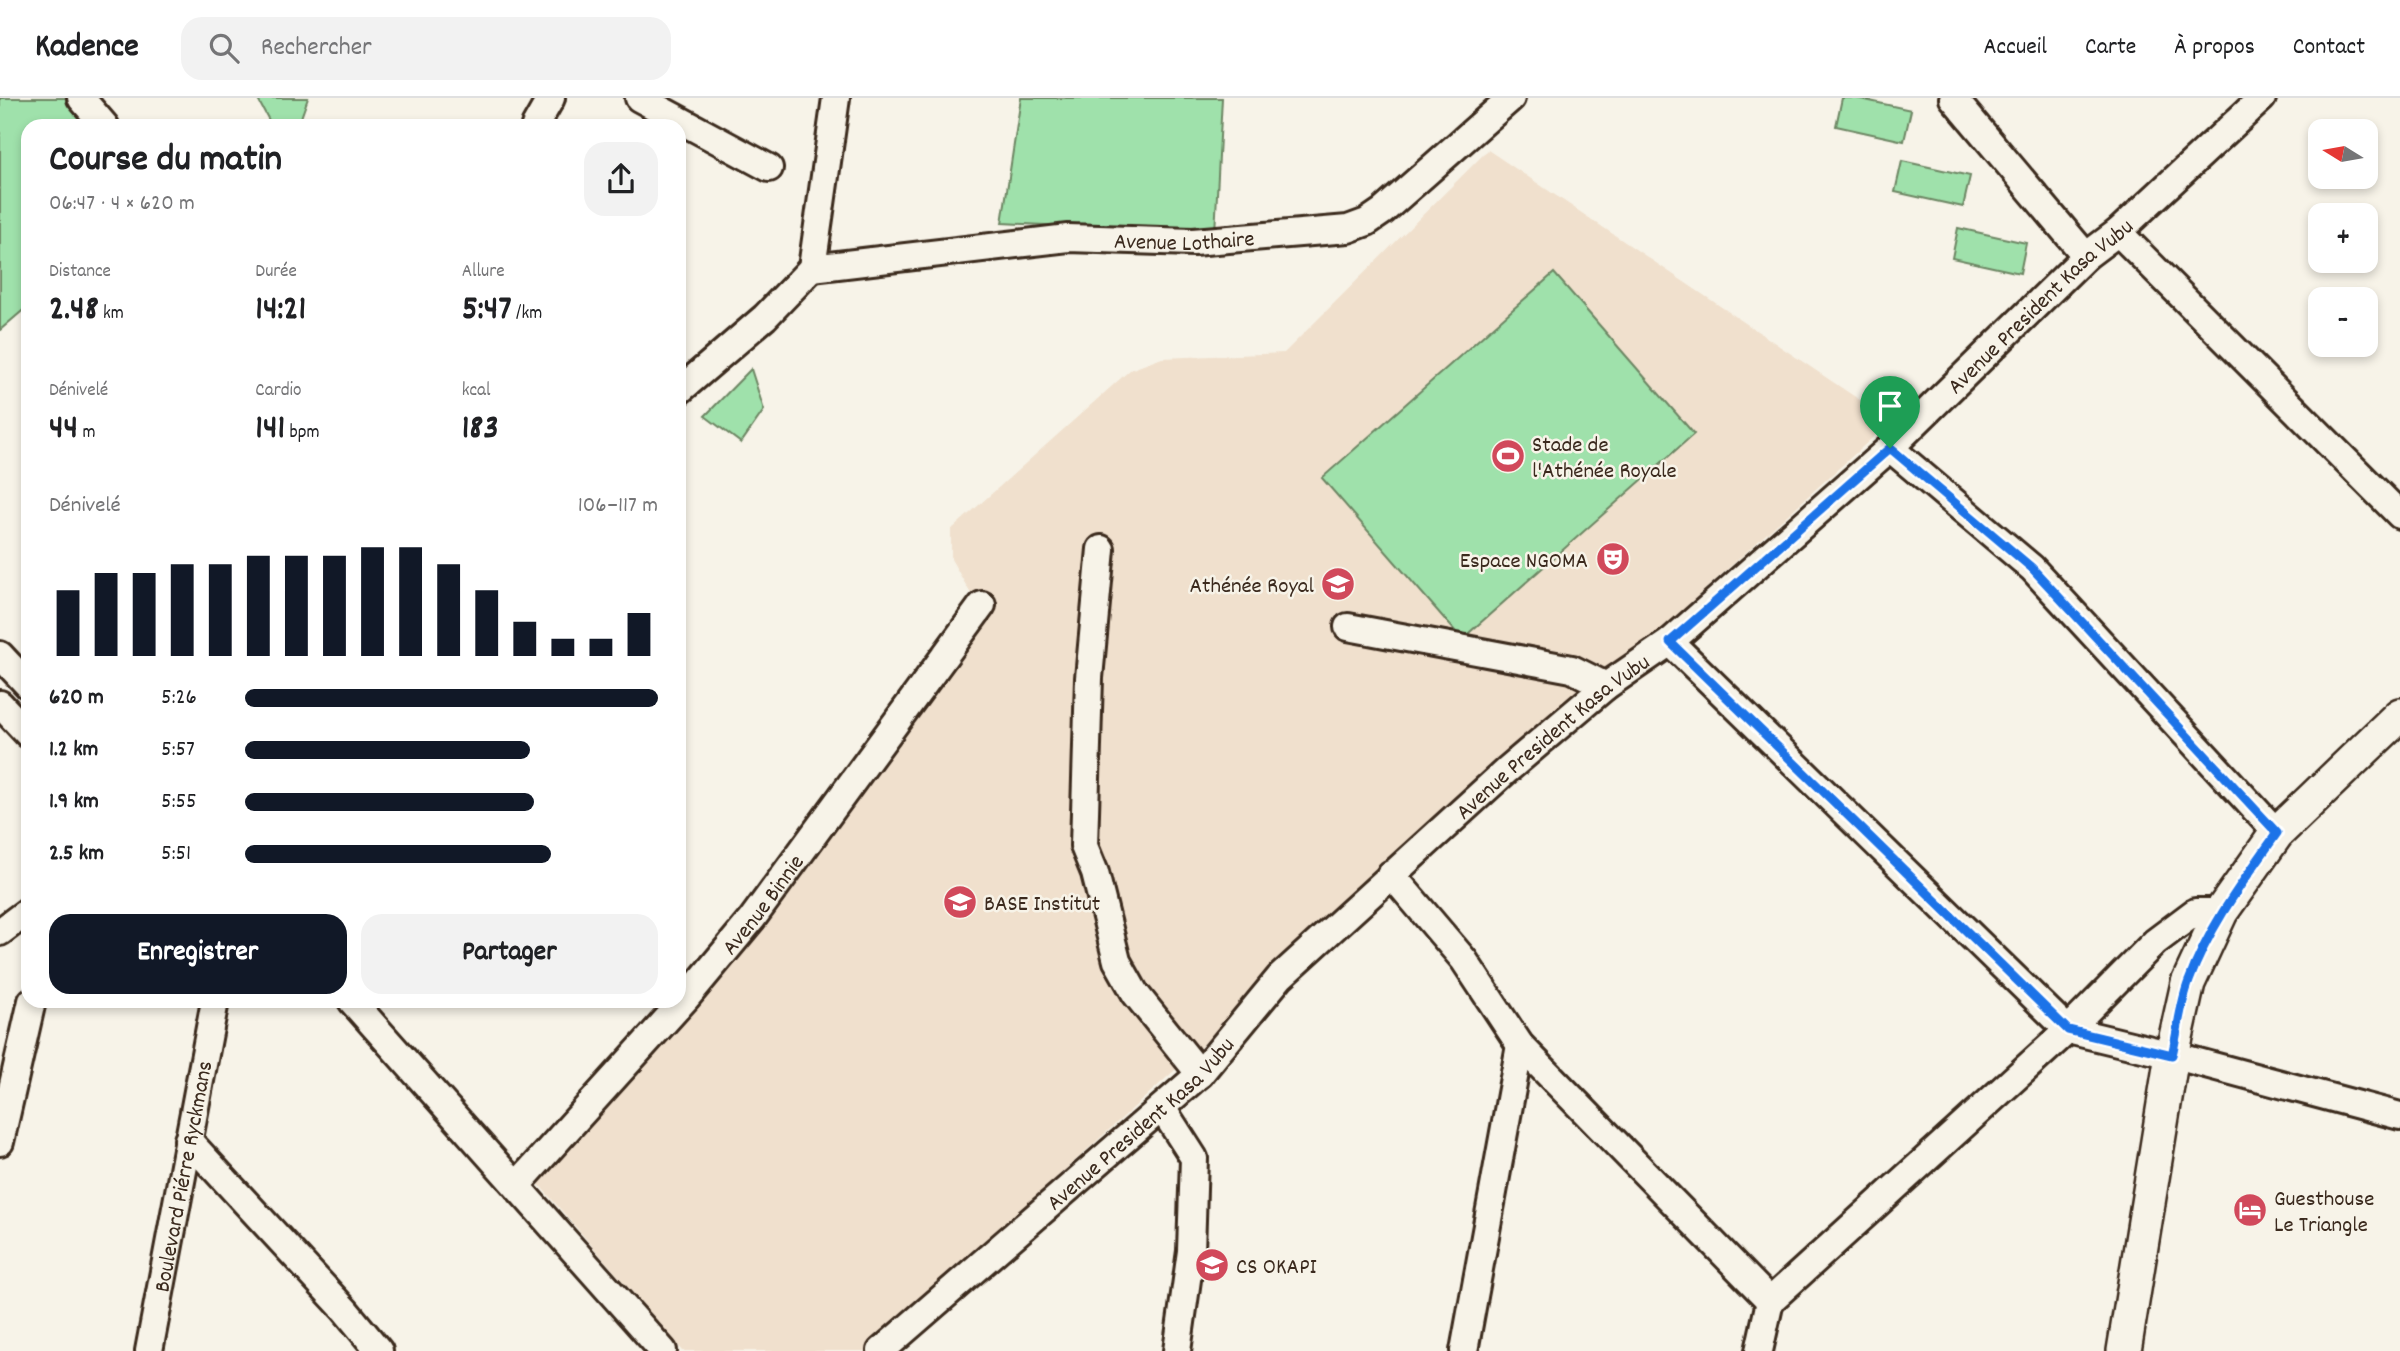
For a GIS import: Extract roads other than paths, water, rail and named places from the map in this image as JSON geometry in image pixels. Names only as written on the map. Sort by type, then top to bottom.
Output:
[{"type":"main road","points":[[2124,1351],[2172,1055],[2188,983],[2221,912],[2277,833],[2400,715]]},
{"type":"street","points":[[81,98],[99,119]]},
{"type":"street","points":[[539,119],[551,98]]},
{"type":"street","points":[[639,98],[678,119]]},
{"type":"street","points":[[686,385],[765,317],[812,268],[836,98]]},
{"type":"street","name":"Avenue Lothaire","points":[[812,268],[1068,238],[1193,242],[1348,229],[1367,222],[1383,211],[1511,98]]},
{"type":"street","points":[[1953,98],[2086,256]]},
{"type":"street","name":"Avenue President Kasa Vubu","points":[[881,1351],[1200,1074],[1280,977],[1391,874],[1606,686],[1670,642],[1890,448],[2086,256],[2118,232],[2262,98]]},
{"type":"street","points":[[686,123],[769,168]]},
{"type":"street","points":[[2118,232],[2400,515]]},
{"type":"street","points":[[1890,448],[2032,568],[2277,833]]},
{"type":"street","points":[[1101,549],[1089,678],[1084,846],[1095,873],[1117,961],[1135,993],[1200,1074]]},
{"type":"street","name":"Avenue Binnie","points":[[686,998],[752,919],[982,605]]},
{"type":"street","points":[[1348,627],[1572,669],[1606,686]]},
{"type":"street","points":[[1670,642],[2068,1030],[2400,1116]]},
{"type":"street","points":[[0,655],[21,678]]},
{"type":"street","points":[[0,704],[21,726]]},
{"type":"street","points":[[1391,874],[1464,960],[1520,1045],[1770,1301]]},
{"type":"street","points":[[1759,1351],[1770,1301],[2068,1030],[2155,942],[2195,912],[2221,912]]},
{"type":"street","points":[[0,932],[21,916]]},
{"type":"street","points":[[0,1142],[30,1008]]},
{"type":"street","name":"Boulevard Piérre Ryckmans","points":[[149,1351],[214,1008]]},
{"type":"street","points":[[358,1008],[663,1351]]},
{"type":"street","name":"Avenue Binnie","points":[[517,1185],[677,1008]]},
{"type":"street","points":[[1464,1351],[1520,1045]]},
{"type":"street","points":[[1162,1108],[1194,1158],[1191,1251],[1177,1351]]},
{"type":"street","points":[[188,1140],[345,1310],[379,1351]]},
{"type":"place","name":"Stade de l'Athénée Royale","points":[[1508,456]]},
{"type":"place","name":"Espace NGOMA","points":[[1613,559]]},
{"type":"place","name":"Athénée Royal","points":[[1338,584]]},
{"type":"place","name":"BASE Institut","points":[[960,902]]},
{"type":"place","name":"Guesthouse Le Triangle","points":[[2250,1210]]},
{"type":"place","name":"CS OKAPI","points":[[1212,1265]]}]
